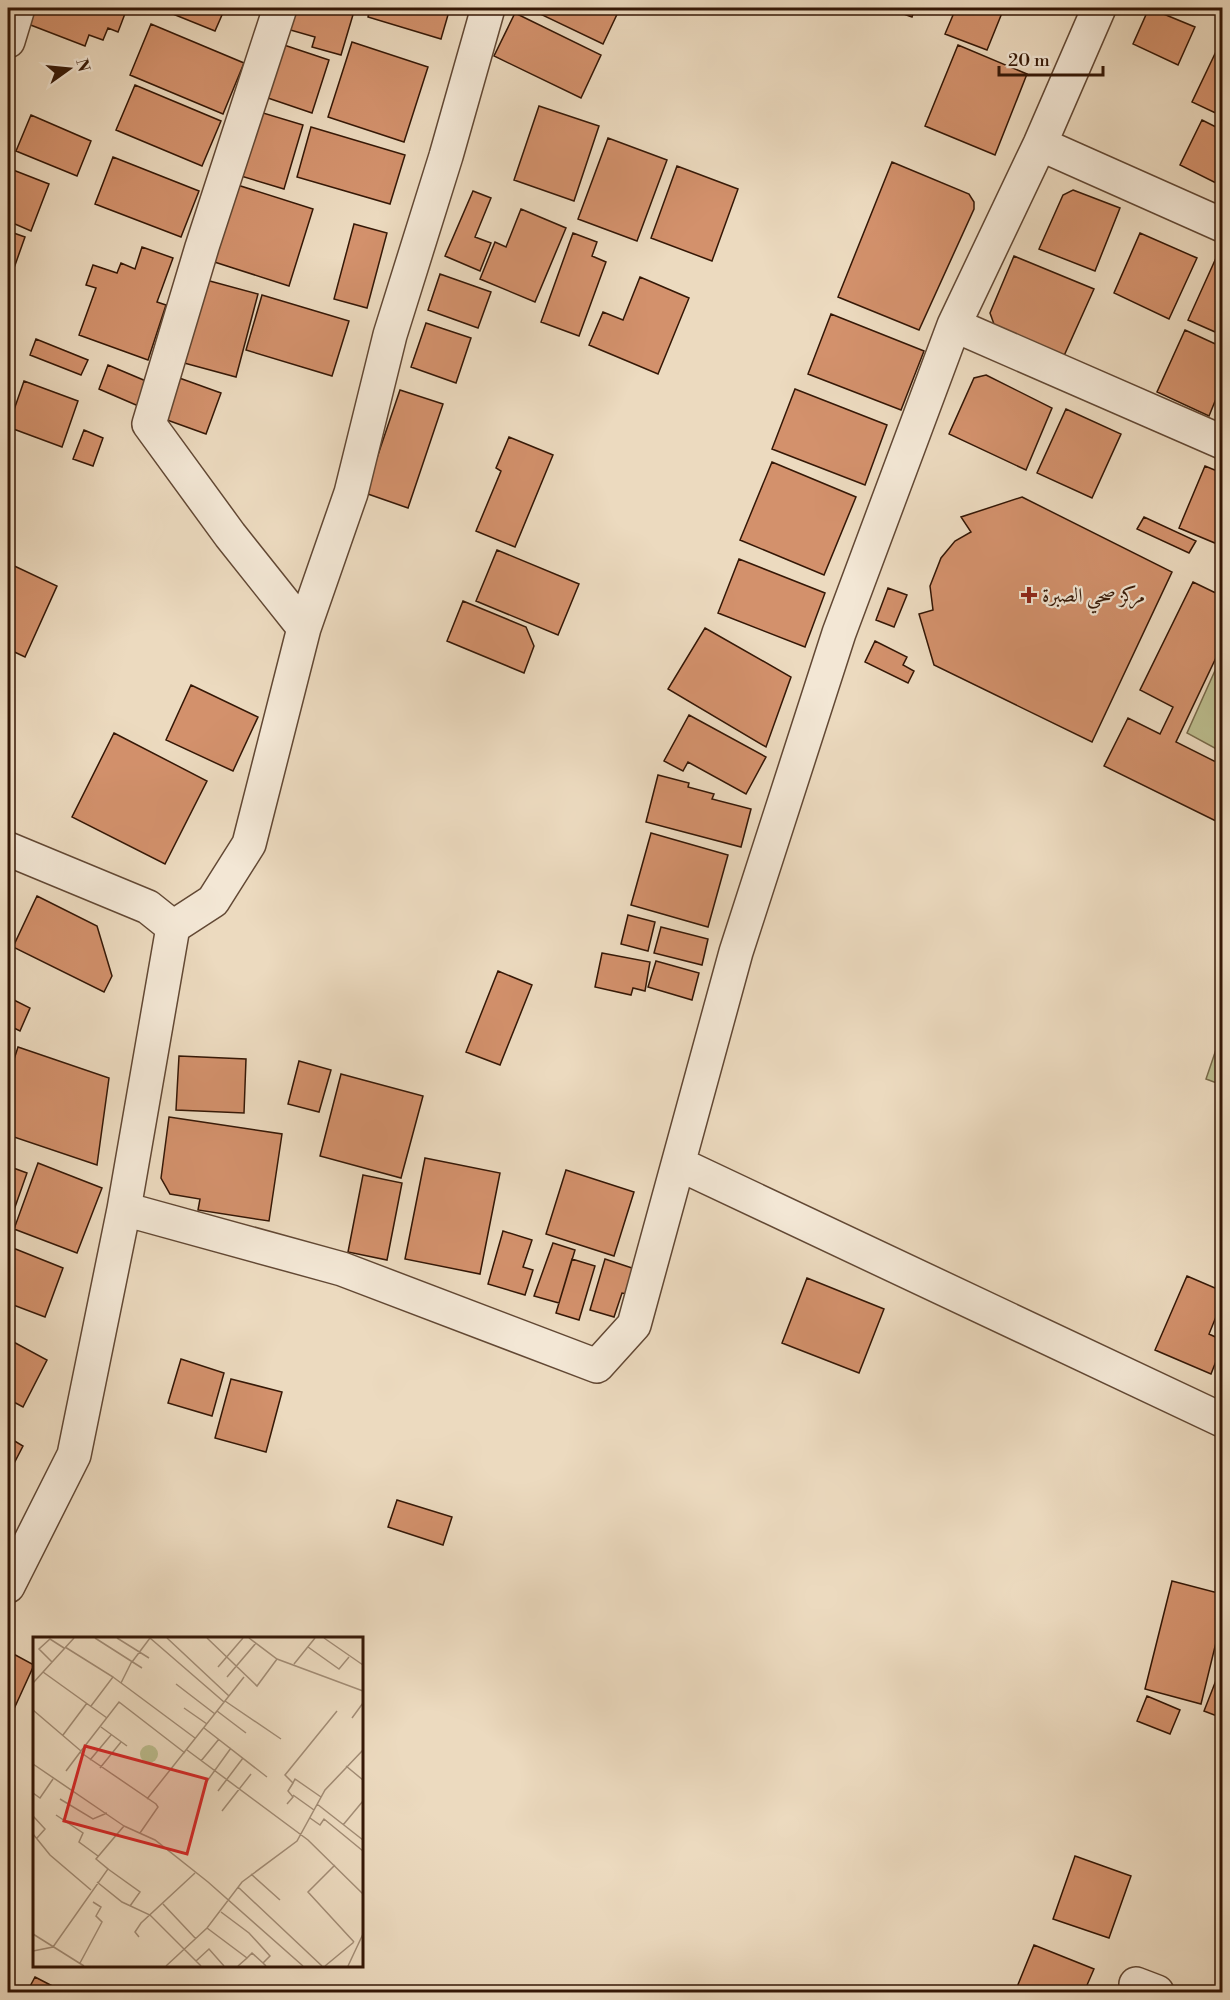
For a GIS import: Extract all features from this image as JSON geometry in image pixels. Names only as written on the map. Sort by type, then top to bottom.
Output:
[{"type":"street","points":[[8,41],[18,8]]},
{"type":"street","points":[[280,8],[201,247],[149,424],[230,535],[304,628]]},
{"type":"street","points":[[8,1586],[74,1455],[124,1209],[173,927],[213,901],[249,844],[304,628],[351,494],[390,334],[446,156],[488,8]]},
{"type":"street","points":[[124,1209],[342,1269],[597,1365],[634,1325],[736,952],[839,633],[954,325],[1040,144],[1099,8]]},
{"type":"street","points":[[1040,144],[1222,225]]},
{"type":"street","points":[[954,325],[1222,442]]},
{"type":"street","points":[[8,849],[148,907],[173,927]]},
{"type":"street","points":[[678,1164],[1222,1420]]},
{"type":"green space","points":[[1222,655],[1222,752],[1187,733]]},
{"type":"green space","points":[[1222,1032],[1222,1085],[1206,1079]]},
{"type":"building","points":[[34,8],[116,8],[126,11],[118,32],[108,28],[103,40],[89,35],[85,46],[28,24]]},
{"type":"building","points":[[158,8],[225,8],[215,31]]},
{"type":"building","points":[[286,8],[355,8],[341,55],[312,47],[315,37],[280,27]]},
{"type":"building","points":[[370,8],[450,8],[441,39],[368,17]]},
{"type":"building","points":[[540,8],[620,8],[603,44],[538,13]]},
{"type":"building","points":[[887,8],[915,8],[912,17]]},
{"type":"building","points":[[956,8],[1004,8],[987,50],[945,34]]},
{"type":"building","points":[[1149,8],[1195,27],[1178,65],[1133,44]]},
{"type":"building","points":[[515,13],[601,55],[581,98],[494,56]]},
{"type":"building","points":[[151,24],[244,63],[223,114],[130,75]]},
{"type":"building","points":[[1222,39],[1222,116],[1192,102]]},
{"type":"building","points":[[352,42],[428,67],[404,142],[328,117]]},
{"type":"building","points":[[278,43],[329,60],[312,113],[262,96]]},
{"type":"building","points":[[958,45],[1027,74],[995,155],[925,126]]},
{"type":"building","points":[[135,85],[221,121],[202,166],[116,130]]},
{"type":"building","points":[[539,106],[599,126],[574,201],[514,180]]},
{"type":"building","points":[[250,109],[303,125],[284,189],[231,173]]},
{"type":"building","points":[[31,115],[91,141],[77,176],[16,151]]},
{"type":"building","points":[[1202,120],[1222,130],[1222,186],[1180,165]]},
{"type":"building","points":[[311,127],[405,155],[390,204],[297,177]]},
{"type":"building","points":[[608,138],[667,160],[637,241],[578,219]]},
{"type":"building","points":[[113,157],[199,191],[181,237],[95,204]]},
{"type":"building","points":[[892,162],[969,194],[974,202],[974,209],[919,330],[838,297]]},
{"type":"building","points":[[677,166],[738,189],[712,261],[651,238]]},
{"type":"building","points":[[8,168],[49,184],[31,231],[8,221]]},
{"type":"building","points":[[228,182],[313,209],[289,286],[205,259]]},
{"type":"building","points":[[1073,190],[1120,208],[1095,271],[1039,249],[1063,195]]},
{"type":"building","points":[[473,191],[491,198],[475,237],[491,243],[480,271],[445,256]]},
{"type":"building","points":[[521,209],[566,228],[535,302],[480,279],[495,242],[506,247]]},
{"type":"building","points":[[354,224],[387,233],[367,308],[334,299]]},
{"type":"building","points":[[8,231],[25,237],[14,268],[8,266]]},
{"type":"building","points":[[573,233],[597,242],[592,256],[606,262],[579,336],[541,322]]},
{"type":"building","points":[[1140,233],[1197,258],[1169,319],[1114,293]]},
{"type":"building","points":[[142,247],[173,258],[157,302],[166,305],[148,360],[79,335],[96,288],[86,285],[93,265],[117,273],[121,263],[135,269]]},
{"type":"building","points":[[1014,256],[1094,289],[1063,358],[995,327],[990,313]]},
{"type":"building","points":[[1216,258],[1222,261],[1222,335],[1188,320]]},
{"type":"building","points":[[440,274],[491,292],[478,328],[428,310]]},
{"type":"building","points":[[195,277],[258,294],[236,377],[173,360]]},
{"type":"building","points":[[640,277],[689,298],[658,374],[589,345],[603,312],[623,320]]},
{"type":"building","points":[[262,295],[349,321],[332,376],[246,350]]},
{"type":"building","points":[[831,314],[924,351],[901,410],[808,374]]},
{"type":"building","points":[[426,323],[471,338],[456,383],[411,367]]},
{"type":"building","points":[[1185,330],[1222,347],[1222,384],[1209,416],[1157,392]]},
{"type":"building","points":[[36,339],[88,360],[81,375],[30,355]]},
{"type":"building","points":[[108,365],[153,384],[143,408],[99,389]]},
{"type":"building","points":[[171,375],[221,393],[206,434],[156,416]]},
{"type":"building","points":[[986,375],[1052,408],[1026,470],[949,434],[974,378]]},
{"type":"building","points":[[24,381],[78,401],[62,447],[8,427]]},
{"type":"building","points":[[795,389],[887,425],[865,485],[772,449]]},
{"type":"building","points":[[400,390],[443,404],[408,508],[365,493]]},
{"type":"building","points":[[1066,409],[1121,434],[1092,498],[1037,473]]},
{"type":"building","points":[[84,430],[103,438],[93,466],[73,459]]},
{"type":"building","points":[[509,437],[553,455],[515,547],[476,531],[501,471],[496,468]]},
{"type":"building","points":[[772,462],[856,497],[824,575],[740,540]]},
{"type":"building","points":[[1205,466],[1222,473],[1222,546],[1179,528]]},
{"type":"building","name":"مركز صحي الصبرة","points":[[1022,497],[1172,572],[1092,742],[934,665],[919,614],[933,610],[930,586],[941,558],[955,541],[971,532],[961,517]]},
{"type":"building","points":[[1144,517],[1196,541],[1189,553],[1137,529]]},
{"type":"building","points":[[497,550],[579,584],[558,635],[476,601]]},
{"type":"building","points":[[739,559],[825,593],[805,647],[718,613]]},
{"type":"building","points":[[8,563],[57,586],[25,657],[8,649]]},
{"type":"building","points":[[1193,582],[1222,596],[1222,645],[1176,742],[1222,765],[1222,824],[1104,766],[1128,718],[1160,734],[1173,707],[1140,690]]},
{"type":"building","points":[[888,588],[907,595],[894,627],[876,620]]},
{"type":"building","points":[[463,601],[526,627],[534,646],[524,673],[447,641]]},
{"type":"building","points":[[705,628],[791,677],[766,747],[668,689]]},
{"type":"building","points":[[875,641],[907,657],[903,665],[914,671],[908,683],[865,662]]},
{"type":"building","points":[[191,685],[258,717],[233,771],[166,740]]},
{"type":"building","points":[[689,715],[766,757],[746,794],[688,762],[683,771],[664,761]]},
{"type":"building","points":[[114,733],[207,781],[165,864],[72,817]]},
{"type":"building","points":[[658,775],[689,783],[688,787],[714,794],[712,799],[751,809],[741,847],[646,822]]},
{"type":"building","points":[[651,833],[728,855],[708,927],[631,905]]},
{"type":"building","points":[[8,875],[13,878],[8,889]]},
{"type":"building","points":[[37,896],[97,926],[112,976],[104,992],[13,947]]},
{"type":"building","points":[[628,915],[655,922],[648,951],[621,944]]},
{"type":"building","points":[[661,927],[708,939],[702,965],[654,953]]},
{"type":"building","points":[[602,953],[650,962],[645,991],[633,988],[631,995],[595,987]]},
{"type":"building","points":[[656,961],[699,973],[692,1000],[648,987]]},
{"type":"building","points":[[498,971],[532,985],[500,1065],[466,1052]]},
{"type":"building","points":[[8,997],[30,1008],[20,1031],[8,1025]]},
{"type":"building","points":[[18,1047],[109,1078],[97,1165],[8,1135],[8,1078]]},
{"type":"building","points":[[179,1056],[246,1059],[244,1113],[176,1110]]},
{"type":"building","points":[[299,1061],[331,1070],[319,1112],[288,1104]]},
{"type":"building","points":[[341,1074],[423,1096],[401,1178],[320,1156]]},
{"type":"building","points":[[169,1117],[282,1134],[269,1221],[198,1210],[200,1199],[170,1194],[161,1178]]},
{"type":"building","points":[[425,1158],[500,1173],[480,1274],[405,1259]]},
{"type":"building","points":[[38,1163],[102,1188],[77,1253],[14,1229]]},
{"type":"building","points":[[8,1166],[27,1173],[8,1227]]},
{"type":"building","points":[[566,1170],[634,1192],[614,1256],[546,1234]]},
{"type":"building","points":[[363,1175],[402,1183],[387,1260],[348,1252]]},
{"type":"building","points":[[503,1231],[532,1240],[523,1267],[533,1270],[525,1295],[488,1284]]},
{"type":"building","points":[[553,1243],[575,1250],[559,1303],[534,1296]]},
{"type":"building","points":[[8,1246],[63,1268],[45,1317],[8,1303]]},
{"type":"building","points":[[572,1259],[595,1266],[579,1320],[556,1313]]},
{"type":"building","points":[[605,1259],[635,1269],[627,1294],[622,1293],[614,1317],[590,1310]]},
{"type":"building","points":[[1187,1276],[1222,1291],[1222,1302],[1209,1334],[1222,1340],[1222,1346],[1211,1374],[1155,1350]]},
{"type":"building","points":[[807,1278],[884,1309],[859,1373],[782,1343]]},
{"type":"building","points":[[8,1339],[47,1360],[23,1407],[8,1399]]},
{"type":"building","points":[[181,1359],[224,1373],[212,1416],[168,1403]]},
{"type":"building","points":[[231,1379],[282,1392],[266,1452],[215,1438]]},
{"type":"building","points":[[8,1437],[23,1446],[8,1475]]},
{"type":"building","points":[[397,1500],[452,1517],[443,1545],[388,1527]]},
{"type":"building","points":[[1172,1581],[1222,1594],[1222,1618],[1201,1704],[1145,1689]]},
{"type":"building","points":[[8,1651],[33,1664],[33,1667],[8,1722]]},
{"type":"building","points":[[1222,1665],[1222,1718],[1204,1711]]},
{"type":"building","points":[[1147,1696],[1180,1710],[1170,1734],[1137,1721]]},
{"type":"building","points":[[1222,1851],[1222,1867],[1217,1865]]},
{"type":"building","points":[[1075,1856],[1131,1876],[1109,1938],[1053,1919]]},
{"type":"building","points":[[1034,1945],[1094,1969],[1084,1992],[1015,1992]]},
{"type":"building","points":[[35,1977],[64,1992],[27,1992]]},
{"type":"place","name":"مركز صحي الصبرة","points":[[1029,595]]}]
